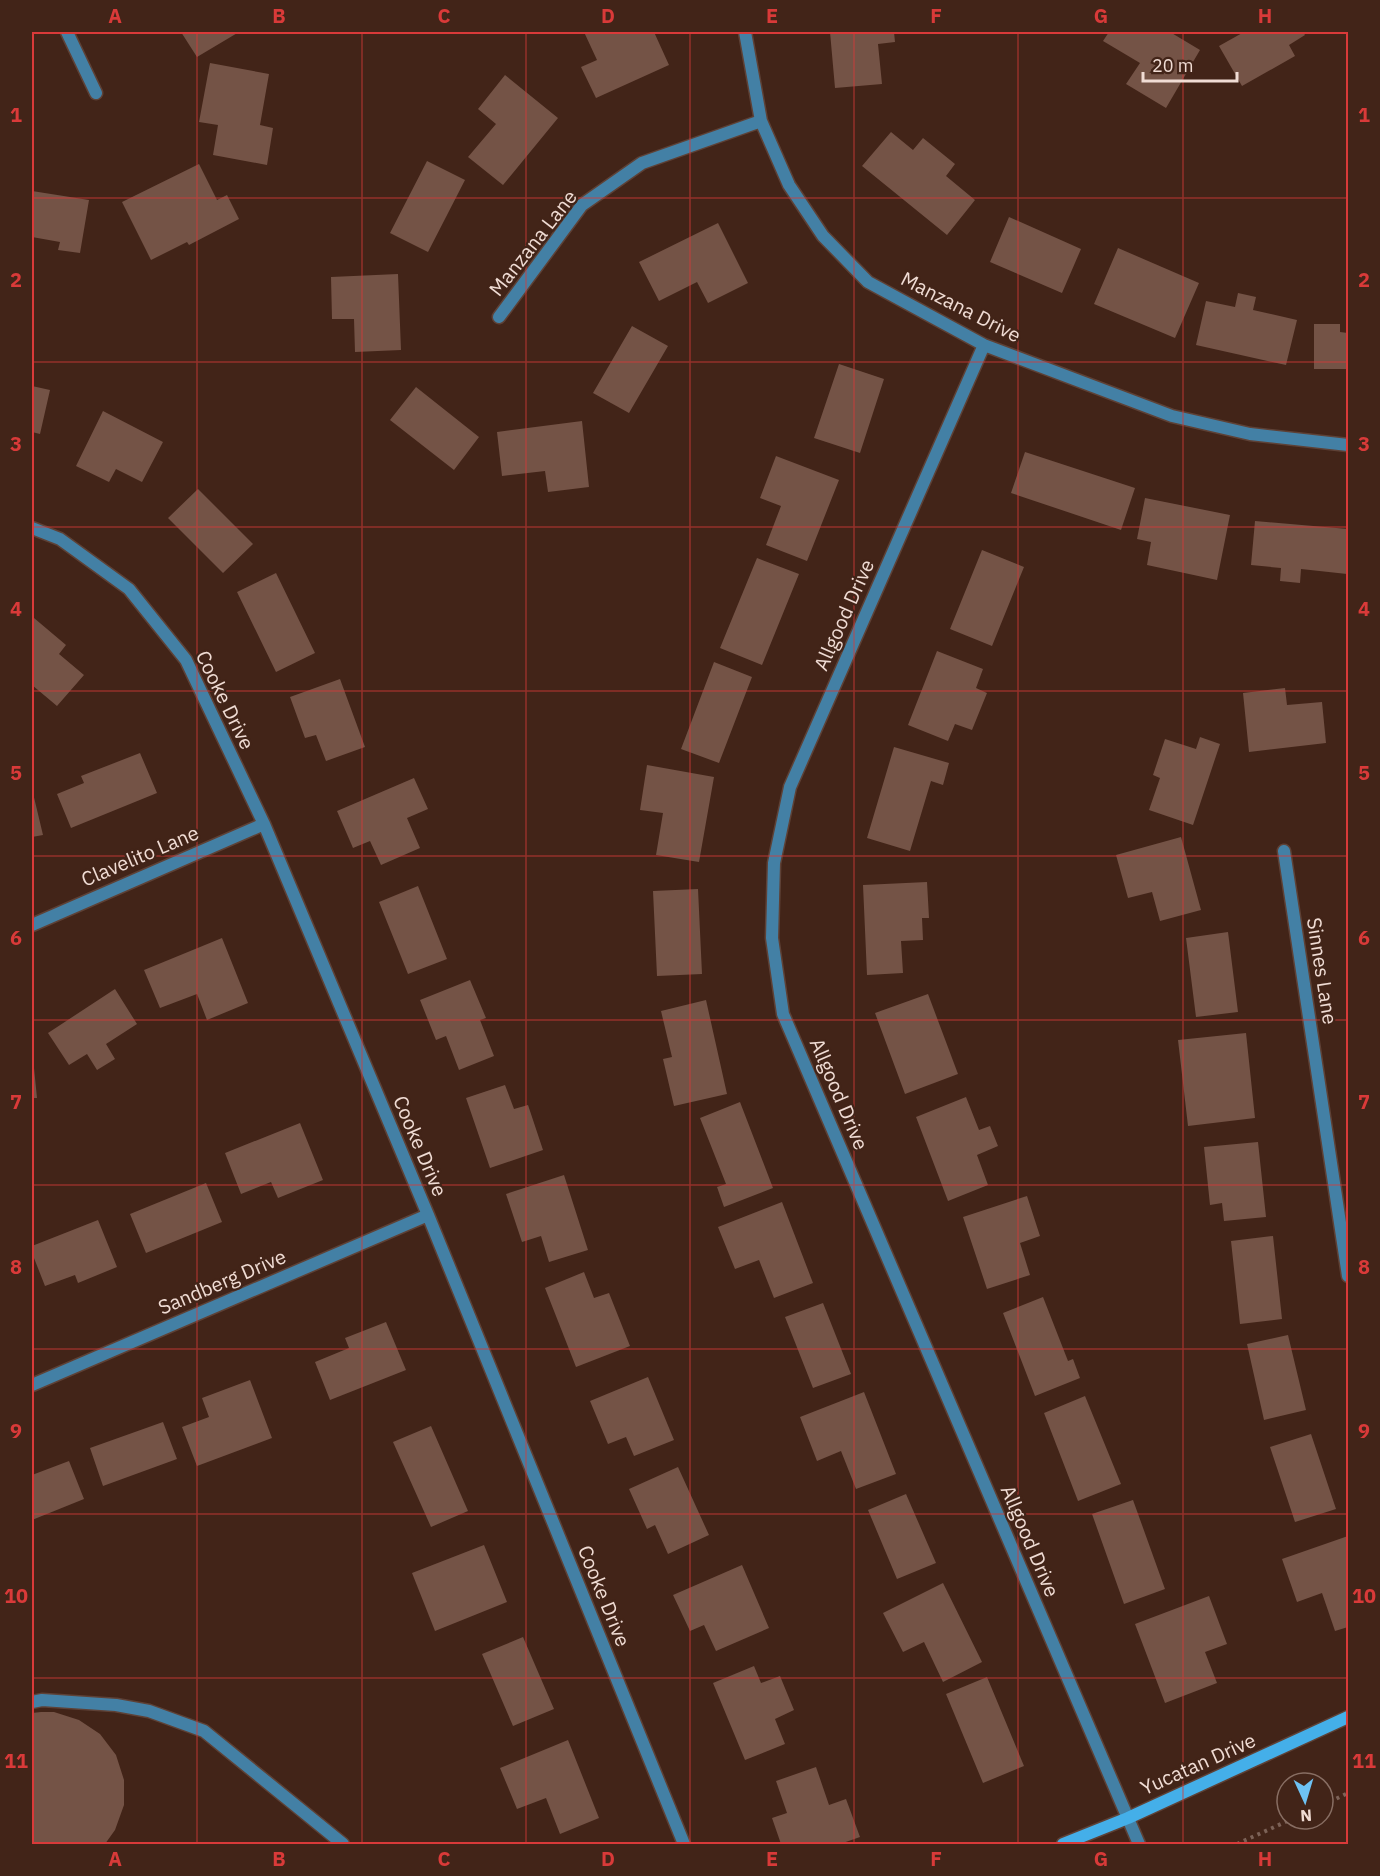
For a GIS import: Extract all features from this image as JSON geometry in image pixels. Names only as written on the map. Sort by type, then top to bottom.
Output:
[{"type":"street","points":[[68,32],[96,93]]},
{"type":"street","name":"Manzana Drive","points":[[745,32],[761,121],[789,185],[823,236],[868,282],[984,345],[1172,416],[1250,434],[1348,445]]},
{"type":"street","name":"Manzana Lane","points":[[499,317],[582,205],[642,163],[761,121]]},
{"type":"street","name":"Allgood Drive","points":[[984,345],[790,787],[774,863],[771,938],[783,1014],[1139,1845]]},
{"type":"street","name":"Cooke Drive","points":[[32,528],[60,539],[129,589],[186,660],[264,824],[428,1215],[684,1845]]},
{"type":"street","name":"Clavelito Lane","points":[[32,925],[264,824]]},
{"type":"street","name":"Sinnes Lane","points":[[1284,851],[1348,1276]]},
{"type":"street","name":"Sandberg Drive","points":[[32,1385],[428,1215]]},
{"type":"street","points":[[32,1702],[42,1700],[116,1705],[149,1712],[204,1731],[343,1845]]},
{"type":"street","name":"Yucatan Drive","points":[[1063,1845],[1128,1818],[1348,1717]]},
{"type":"path","points":[[1237,1845],[1275,1827]]},
{"type":"building","points":[[181,32],[239,32],[197,57]]},
{"type":"building","points":[[584,32],[618,32],[619,34],[654,32],[669,65],[596,98],[581,67],[597,60]]},
{"type":"building","points":[[830,32],[894,32],[895,42],[878,44],[882,84],[835,88]]},
{"type":"building","points":[[1109,32],[1170,32],[1200,50],[1166,108],[1126,84],[1140,63],[1103,41]]},
{"type":"building","points":[[1244,32],[1303,32],[1305,35],[1289,45],[1295,56],[1242,86],[1219,46]]},
{"type":"building","points":[[210,63],[269,74],[260,125],[273,128],[267,165],[213,155],[218,125],[199,122]]},
{"type":"building","points":[[505,75],[558,118],[503,185],[468,157],[496,124],[478,109]]},
{"type":"building","points":[[891,132],[913,150],[923,138],[955,164],[946,176],[975,200],[947,235],[862,166]]},
{"type":"building","points":[[427,161],[465,180],[428,252],[390,233]]},
{"type":"building","points":[[199,164],[217,200],[227,195],[239,219],[189,245],[187,242],[151,260],[122,202]]},
{"type":"building","points":[[32,191],[89,200],[80,253],[58,250],[60,242],[32,237]]},
{"type":"building","points":[[1009,217],[1081,249],[1062,293],[990,262]]},
{"type":"building","points":[[718,223],[748,283],[708,303],[697,282],[659,301],[639,262]]},
{"type":"building","points":[[1118,248],[1199,283],[1175,338],[1094,304]]},
{"type":"building","points":[[398,274],[401,350],[355,352],[354,319],[332,319],[331,277]]},
{"type":"building","points":[[1238,293],[1256,297],[1253,310],[1297,320],[1286,365],[1196,345],[1206,301],[1235,307]]},
{"type":"building","points":[[1314,324],[1340,324],[1340,332],[1348,333],[1348,369],[1314,369]]},
{"type":"building","points":[[632,326],[668,346],[629,413],[593,393]]},
{"type":"building","points":[[839,364],[884,379],[860,453],[814,438]]},
{"type":"building","points":[[32,386],[50,390],[40,434],[32,432]]},
{"type":"building","points":[[416,387],[479,437],[454,470],[390,420]]},
{"type":"building","points":[[103,411],[163,442],[142,482],[116,469],[109,482],[76,466]]},
{"type":"building","points":[[582,421],[589,487],[548,492],[545,471],[502,476],[497,432]]},
{"type":"building","points":[[1025,452],[1135,488],[1121,530],[1011,493]]},
{"type":"building","points":[[776,456],[839,480],[807,561],[766,545],[781,506],[760,498]]},
{"type":"building","points":[[198,489],[253,544],[223,573],[168,518]]},
{"type":"building","points":[[1145,498],[1230,515],[1217,580],[1147,565],[1151,542],[1137,539]]},
{"type":"building","points":[[1255,521],[1348,529],[1347,574],[1301,569],[1300,583],[1280,581],[1281,568],[1251,565]]},
{"type":"building","points":[[982,550],[1024,567],[992,646],[950,629]]},
{"type":"building","points":[[757,558],[799,574],[762,665],[720,648]]},
{"type":"building","points":[[276,573],[315,653],[276,672],[237,592]]},
{"type":"building","points":[[34,618],[66,645],[59,654],[84,675],[57,706],[32,685],[32,621]]},
{"type":"building","points":[[937,651],[983,669],[976,688],[987,693],[972,730],[955,724],[948,741],[908,725]]},
{"type":"building","points":[[714,662],[752,677],[719,763],[681,749]]},
{"type":"building","points":[[340,679],[365,747],[326,761],[316,735],[305,738],[290,697]]},
{"type":"building","points":[[1285,688],[1287,705],[1322,702],[1326,743],[1249,752],[1243,693]]},
{"type":"building","points":[[1200,737],[1220,744],[1193,825],[1149,810],[1160,778],[1153,775],[1165,739],[1196,749]]},
{"type":"building","points":[[894,747],[949,763],[943,785],[931,781],[910,851],[867,838]]},
{"type":"building","points":[[140,753],[157,793],[71,828],[57,794],[84,783],[81,776]]},
{"type":"building","points":[[647,765],[714,777],[699,862],[656,855],[663,813],[640,810]]},
{"type":"building","points":[[414,778],[428,809],[407,818],[420,848],[381,865],[370,841],[353,848],[337,811]]},
{"type":"building","points":[[32,789],[43,835],[32,837]]},
{"type":"building","points":[[1181,837],[1201,910],[1160,921],[1152,892],[1128,898],[1116,855]]},
{"type":"building","points":[[927,882],[929,918],[922,918],[923,940],[901,941],[903,973],[867,975],[863,885]]},
{"type":"building","points":[[418,886],[447,959],[408,974],[379,902]]},
{"type":"building","points":[[698,889],[702,974],[657,976],[653,891]]},
{"type":"building","points":[[1228,932],[1238,1012],[1196,1017],[1186,938]]},
{"type":"building","points":[[222,938],[248,1003],[207,1020],[197,994],[160,1008],[144,970]]},
{"type":"building","points":[[470,980],[486,1018],[480,1020],[494,1056],[459,1070],[446,1036],[436,1040],[420,1000]]},
{"type":"building","points":[[115,989],[137,1024],[106,1044],[115,1059],[97,1070],[87,1054],[69,1065],[48,1033]]},
{"type":"building","points":[[928,994],[958,1074],[905,1094],[875,1013]]},
{"type":"building","points":[[706,1000],[727,1094],[674,1106],[663,1059],[672,1057],[661,1011]]},
{"type":"building","points":[[1246,1033],[1255,1118],[1188,1126],[1178,1040]]},
{"type":"building","points":[[33,1058],[37,1098],[32,1098]]},
{"type":"building","points":[[505,1085],[514,1109],[528,1105],[543,1150],[490,1168],[466,1098]]},
{"type":"building","points":[[966,1097],[979,1130],[990,1126],[998,1146],[977,1155],[988,1185],[948,1201],[916,1117]]},
{"type":"building","points":[[740,1102],[773,1188],[724,1207],[717,1187],[726,1184],[700,1118]]},
{"type":"building","points":[[300,1123],[323,1180],[278,1198],[271,1182],[241,1194],[225,1153]]},
{"type":"building","points":[[1258,1142],[1266,1217],[1224,1221],[1222,1203],[1210,1205],[1204,1147]]},
{"type":"building","points":[[564,1175],[588,1250],[549,1262],[541,1236],[522,1242],[506,1194]]},
{"type":"building","points":[[206,1183],[222,1222],[146,1253],[130,1214]]},
{"type":"building","points":[[1027,1196],[1040,1236],[1020,1243],[1030,1275],[987,1289],[963,1217]]},
{"type":"building","points":[[782,1202],[813,1283],[774,1298],[759,1260],[735,1269],[718,1227]]},
{"type":"building","points":[[98,1220],[117,1267],[78,1283],[75,1275],[45,1286],[32,1253],[32,1246]]},
{"type":"building","points":[[1273,1236],[1282,1319],[1240,1324],[1231,1241]]},
{"type":"building","points":[[584,1272],[594,1298],[609,1293],[630,1346],[576,1367],[545,1288]]},
{"type":"building","points":[[1043,1297],[1068,1361],[1073,1359],[1080,1378],[1035,1396],[1003,1313]]},
{"type":"building","points":[[823,1303],[851,1374],[813,1388],[785,1317]]},
{"type":"building","points":[[386,1322],[406,1370],[330,1400],[315,1362],[349,1348],[345,1338]]},
{"type":"building","points":[[1288,1335],[1306,1410],[1264,1420],[1247,1344]]},
{"type":"building","points":[[648,1377],[674,1440],[634,1456],[626,1437],[608,1444],[590,1401]]},
{"type":"building","points":[[250,1380],[272,1438],[197,1466],[182,1427],[209,1417],[202,1398]]},
{"type":"building","points":[[864,1392],[896,1474],[856,1489],[841,1451],[817,1461],[800,1417]]},
{"type":"building","points":[[1085,1396],[1121,1484],[1078,1501],[1044,1413]]},
{"type":"building","points":[[163,1422],[177,1459],[103,1486],[90,1448]]},
{"type":"building","points":[[431,1426],[468,1511],[431,1527],[393,1442]]},
{"type":"building","points":[[1311,1434],[1336,1509],[1295,1522],[1270,1447]]},
{"type":"building","points":[[69,1461],[84,1499],[32,1520],[32,1475]]},
{"type":"building","points":[[678,1467],[709,1535],[668,1554],[655,1525],[647,1529],[629,1489]]},
{"type":"building","points":[[906,1494],[936,1563],[897,1579],[868,1510]]},
{"type":"building","points":[[1133,1500],[1165,1589],[1124,1604],[1092,1514]]},
{"type":"building","points":[[1348,1536],[1348,1627],[1335,1631],[1322,1593],[1297,1602],[1282,1559]]},
{"type":"building","points":[[484,1545],[507,1602],[435,1631],[412,1573]]},
{"type":"building","points":[[742,1565],[769,1628],[716,1651],[704,1625],[690,1631],[673,1595]]},
{"type":"building","points":[[943,1583],[982,1662],[943,1682],[924,1642],[903,1652],[883,1613]]},
{"type":"building","points":[[1209,1596],[1227,1644],[1205,1652],[1217,1683],[1165,1703],[1135,1624]]},
{"type":"building","points":[[523,1637],[554,1709],[513,1726],[482,1654]]},
{"type":"building","points":[[754,1666],[761,1683],[780,1676],[794,1710],[775,1719],[785,1744],[745,1760],[713,1683]]},
{"type":"building","points":[[987,1677],[1024,1766],[983,1783],[946,1694]]},
{"type":"building","points":[[54,1712],[79,1720],[100,1734],[116,1755],[124,1780],[124,1805],[115,1830],[105,1844],[32,1844],[32,1713]]},
{"type":"building","points":[[568,1740],[599,1818],[560,1834],[546,1798],[517,1809],[500,1768]]},
{"type":"building","points":[[816,1767],[829,1805],[846,1799],[860,1837],[840,1844],[781,1844],[772,1818],[787,1813],[776,1781]]}]
